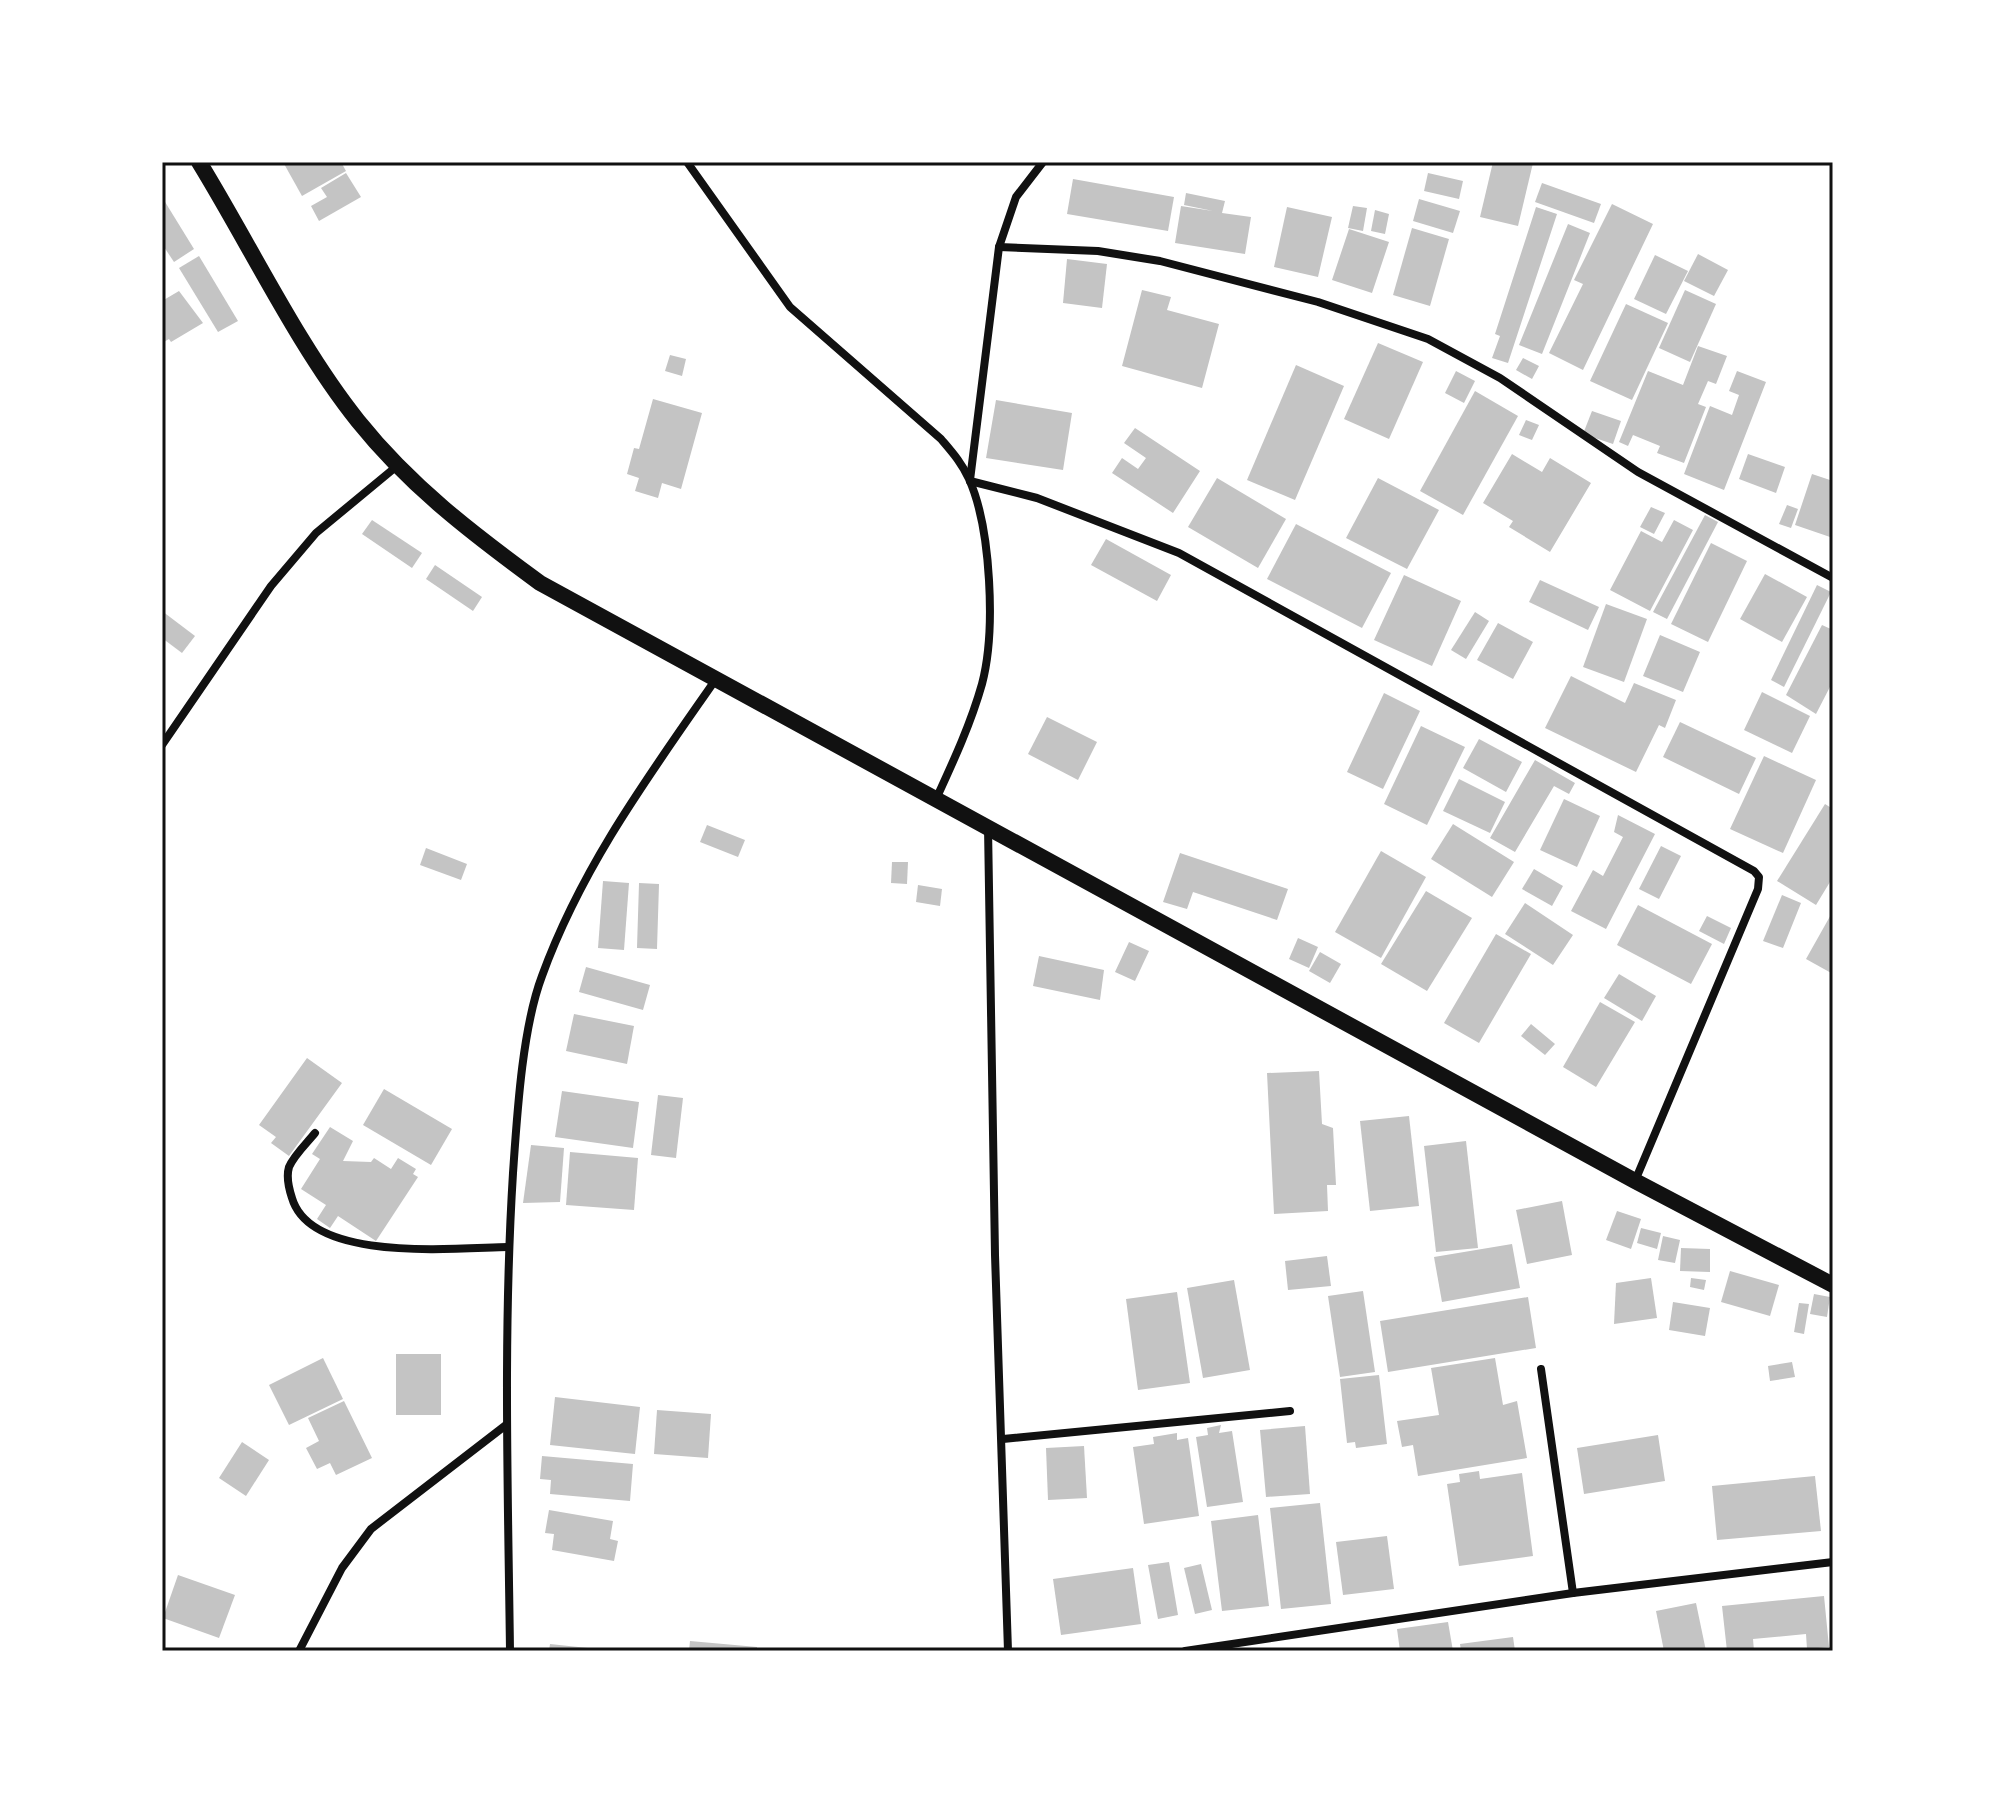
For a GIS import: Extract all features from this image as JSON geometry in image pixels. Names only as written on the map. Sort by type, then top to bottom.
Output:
[{"type":"main road","points":[[199,162],[310,348],[357,419],[397,466],[456,522],[540,583],[937,797],[1635,1181],[1833,1285]]},
{"type":"street","points":[[687,162],[790,307],[941,439],[961,462],[970,481],[980,521],[990,591],[989,637],[978,695],[937,797]]},
{"type":"street","points":[[970,481],[999,247],[1016,197],[1043,162]]},
{"type":"street","points":[[999,247],[1098,251],[1160,261],[1318,302],[1428,339],[1500,378],[1638,472],[1833,578]]},
{"type":"street","points":[[162,745],[271,586],[316,533],[397,466]]},
{"type":"street","points":[[970,481],[1037,498],[1179,553],[1754,871],[1759,877],[1758,889],[1635,1181]]},
{"type":"street","points":[[510,1651],[506,1425],[508,1247],[517,1110],[540,980],[563,922],[605,842],[716,679]]},
{"type":"street","points":[[988,826],[995,1239],[1008,1651]]},
{"type":"street","points":[[315,1133],[289,1168],[288,1183],[293,1203],[304,1221],[323,1233],[359,1244],[419,1249],[508,1247]]},
{"type":"street","points":[[1541,1369],[1573,1593]]},
{"type":"street","points":[[1003,1439],[1290,1411]]},
{"type":"street","points":[[299,1651],[342,1568],[371,1529],[506,1425]]},
{"type":"street","points":[[1185,1651],[1573,1593],[1833,1562]]},
{"type":"street","points":[[1276,1639],[1276,1651]]},
{"type":"building","points":[[283,162],[341,162],[346,171],[302,196]]},
{"type":"building","points":[[1493,162],[1533,163],[1518,226],[1480,217]]},
{"type":"building","points":[[346,173],[361,197],[319,221],[311,206],[327,197],[321,188]]},
{"type":"building","points":[[1428,173],[1463,181],[1459,199],[1424,191]]},
{"type":"building","points":[[1073,179],[1174,197],[1168,231],[1067,214]]},
{"type":"building","points":[[1542,183],[1601,204],[1594,223],[1535,202]]},
{"type":"building","points":[[1186,193],[1225,201],[1222,213],[1251,217],[1245,254],[1175,243],[1181,206],[1213,211],[1184,205]]},
{"type":"building","points":[[162,197],[194,249],[174,262],[162,244]]},
{"type":"building","points":[[1419,199],[1460,211],[1453,233],[1413,221]]},
{"type":"building","points":[[1612,204],[1653,224],[1583,370],[1549,353],[1583,284],[1574,280]]},
{"type":"building","points":[[1353,206],[1367,208],[1363,231],[1348,228]]},
{"type":"building","points":[[1287,207],[1332,217],[1318,277],[1274,267]]},
{"type":"building","points":[[1536,207],[1557,214],[1508,363],[1492,358],[1500,336],[1495,334]]},
{"type":"building","points":[[1375,210],[1389,214],[1385,234],[1371,231]]},
{"type":"building","points":[[1568,224],[1590,233],[1542,354],[1519,345]]},
{"type":"building","points":[[1412,228],[1449,239],[1430,306],[1393,295]]},
{"type":"building","points":[[1349,229],[1389,242],[1372,293],[1332,280]]},
{"type":"building","points":[[1698,254],[1728,270],[1714,296],[1684,281]]},
{"type":"building","points":[[1655,255],[1688,271],[1666,314],[1634,299]]},
{"type":"building","points":[[199,256],[238,321],[218,332],[179,268]]},
{"type":"building","points":[[1067,259],[1107,264],[1102,308],[1063,303]]},
{"type":"building","points":[[1142,290],[1171,297],[1167,310],[1219,324],[1202,388],[1122,366]]},
{"type":"building","points":[[1685,290],[1716,304],[1690,362],[1659,348]]},
{"type":"building","points":[[179,291],[203,323],[171,342],[169,339],[162,343],[162,301]]},
{"type":"building","points":[[1626,304],[1668,323],[1632,400],[1590,381]]},
{"type":"building","points":[[1378,343],[1423,362],[1389,439],[1344,419]]},
{"type":"building","points":[[1698,346],[1727,356],[1716,384],[1708,381],[1698,404],[1706,407],[1684,463],[1657,453],[1660,446],[1633,435],[1628,446],[1619,442],[1648,371],[1683,385]]},
{"type":"building","points":[[670,355],[686,359],[682,376],[665,371]]},
{"type":"building","points":[[1523,358],[1539,366],[1532,379],[1516,370]]},
{"type":"building","points":[[1296,365],[1344,386],[1295,500],[1247,480]]},
{"type":"building","points":[[1456,371],[1475,381],[1464,403],[1445,393]]},
{"type":"building","points":[[1737,371],[1766,382],[1724,490],[1684,474],[1710,406],[1732,415],[1739,395],[1729,391]]},
{"type":"building","points":[[1475,391],[1518,416],[1463,515],[1420,491]]},
{"type":"building","points":[[653,399],[702,413],[681,489],[662,483],[658,498],[635,491],[639,478],[627,474],[634,448],[639,449]]},
{"type":"building","points":[[996,400],[1072,413],[1063,470],[986,458]]},
{"type":"building","points":[[1592,411],[1621,421],[1613,444],[1583,434]]},
{"type":"building","points":[[1526,420],[1539,425],[1532,440],[1519,435]]},
{"type":"building","points":[[1135,428],[1200,471],[1173,513],[1112,473],[1122,458],[1138,469],[1146,458],[1124,443]]},
{"type":"building","points":[[1512,454],[1542,472],[1550,458],[1591,483],[1550,552],[1509,527],[1513,521],[1483,503]]},
{"type":"building","points":[[1748,454],[1785,467],[1776,493],[1739,479]]},
{"type":"building","points":[[1812,474],[1833,481],[1833,538],[1795,525]]},
{"type":"building","points":[[1217,478],[1286,519],[1258,568],[1188,527]]},
{"type":"building","points":[[1378,478],[1439,510],[1407,569],[1346,538]]},
{"type":"building","points":[[1787,505],[1798,509],[1791,528],[1779,524]]},
{"type":"building","points":[[1651,507],[1665,513],[1654,534],[1640,527]]},
{"type":"building","points":[[1705,515],[1718,522],[1667,619],[1653,612]]},
{"type":"building","points":[[372,520],[422,553],[412,568],[362,534]]},
{"type":"building","points":[[1674,520],[1693,530],[1650,611],[1610,590],[1641,531],[1662,542]]},
{"type":"building","points":[[1296,524],[1391,573],[1362,628],[1267,579]]},
{"type":"building","points":[[1106,539],[1171,575],[1157,601],[1091,565]]},
{"type":"building","points":[[1711,543],[1747,561],[1708,642],[1671,624]]},
{"type":"building","points":[[435,565],[482,597],[473,611],[426,579]]},
{"type":"building","points":[[1765,574],[1807,597],[1782,642],[1740,619]]},
{"type":"building","points":[[1404,575],[1461,601],[1432,666],[1374,640]]},
{"type":"building","points":[[1540,580],[1599,607],[1588,630],[1529,602]]},
{"type":"building","points":[[1817,585],[1831,592],[1784,687],[1771,680]]},
{"type":"building","points":[[1606,604],[1647,619],[1624,682],[1583,667]]},
{"type":"building","points":[[162,611],[195,636],[182,653],[162,638]]},
{"type":"building","points":[[1475,612],[1489,621],[1466,659],[1451,650]]},
{"type":"building","points":[[1498,623],[1533,642],[1513,679],[1477,660]]},
{"type":"building","points":[[1822,625],[1833,630],[1833,681],[1816,714],[1786,695]]},
{"type":"building","points":[[1660,635],[1700,652],[1683,692],[1643,676]]},
{"type":"building","points":[[1571,676],[1625,703],[1634,683],[1676,700],[1665,728],[1659,725],[1636,772],[1545,728]]},
{"type":"building","points":[[1762,692],[1810,716],[1792,753],[1744,730]]},
{"type":"building","points":[[1384,693],[1420,711],[1383,789],[1347,772]]},
{"type":"building","points":[[1047,717],[1097,742],[1078,780],[1028,754]]},
{"type":"building","points":[[1680,722],[1756,758],[1739,794],[1663,757]]},
{"type":"building","points":[[1421,726],[1465,747],[1427,825],[1384,804]]},
{"type":"building","points":[[1479,739],[1522,762],[1506,792],[1463,768]]},
{"type":"building","points":[[1764,756],[1816,780],[1783,853],[1730,829]]},
{"type":"building","points":[[1535,760],[1575,783],[1569,794],[1554,786],[1515,852],[1490,838]]},
{"type":"building","points":[[1459,779],[1505,802],[1490,833],[1443,811]]},
{"type":"building","points":[[1564,799],[1600,816],[1577,867],[1540,850]]},
{"type":"building","points":[[1825,804],[1833,809],[1833,877],[1816,905],[1777,881]]},
{"type":"building","points":[[1618,815],[1655,834],[1606,929],[1571,911],[1593,870],[1603,876],[1623,837],[1614,832]]},
{"type":"building","points":[[1453,824],[1514,862],[1492,897],[1431,859]]},
{"type":"building","points":[[707,825],[745,840],[738,857],[700,842]]},
{"type":"building","points":[[1661,846],[1681,856],[1659,899],[1639,889]]},
{"type":"building","points":[[426,848],[467,864],[461,880],[420,865]]},
{"type":"building","points":[[1381,851],[1426,877],[1381,958],[1335,932]]},
{"type":"building","points":[[1180,853],[1288,889],[1277,920],[1193,892],[1187,909],[1163,902]]},
{"type":"building","points":[[892,862],[908,862],[907,884],[891,883]]},
{"type":"building","points":[[1534,869],[1563,886],[1552,906],[1522,889]]},
{"type":"building","points":[[603,881],[629,883],[624,950],[598,948]]},
{"type":"building","points":[[639,883],[659,884],[657,949],[637,948]]},
{"type":"building","points":[[918,885],[942,889],[940,906],[916,902]]},
{"type":"building","points":[[1426,891],[1472,918],[1427,991],[1381,964]]},
{"type":"building","points":[[1782,895],[1801,903],[1783,948],[1763,941]]},
{"type":"building","points":[[1525,903],[1573,935],[1553,965],[1505,934]]},
{"type":"building","points":[[1638,905],[1712,944],[1691,984],[1617,945]]},
{"type":"building","points":[[1833,911],[1833,974],[1806,959]]},
{"type":"building","points":[[1707,916],[1731,928],[1724,944],[1699,931]]},
{"type":"building","points":[[1496,934],[1531,954],[1479,1043],[1444,1023]]},
{"type":"building","points":[[1298,938],[1318,947],[1309,968],[1289,959]]},
{"type":"building","points":[[1129,942],[1149,951],[1135,981],[1115,972]]},
{"type":"building","points":[[1320,952],[1341,964],[1330,983],[1309,971]]},
{"type":"building","points":[[1039,956],[1104,970],[1100,1000],[1033,986]]},
{"type":"building","points":[[586,967],[650,985],[643,1010],[579,992]]},
{"type":"building","points":[[1619,974],[1656,996],[1642,1021],[1604,998]]},
{"type":"building","points":[[1600,1002],[1635,1022],[1596,1087],[1563,1067]]},
{"type":"building","points":[[574,1014],[634,1026],[627,1064],[566,1051]]},
{"type":"building","points":[[1531,1024],[1555,1044],[1545,1055],[1521,1036]]},
{"type":"building","points":[[307,1058],[342,1083],[289,1156],[271,1143],[276,1137],[259,1125]]},
{"type":"building","points":[[1319,1071],[1322,1124],[1333,1128],[1336,1185],[1327,1185],[1328,1211],[1274,1214],[1267,1073]]},
{"type":"building","points":[[384,1089],[452,1129],[431,1165],[363,1125]]},
{"type":"building","points":[[562,1091],[639,1102],[633,1148],[555,1137]]},
{"type":"building","points":[[658,1095],[683,1098],[676,1158],[651,1155]]},
{"type":"building","points":[[1409,1116],[1419,1206],[1370,1211],[1360,1121]]},
{"type":"building","points":[[330,1127],[353,1141],[343,1161],[371,1162],[374,1158],[391,1169],[398,1158],[416,1169],[413,1174],[418,1177],[376,1241],[338,1216],[330,1228],[317,1219],[326,1205],[301,1189],[320,1159],[312,1154]]},
{"type":"building","points":[[1466,1141],[1478,1248],[1436,1252],[1424,1146]]},
{"type":"building","points":[[531,1145],[564,1148],[560,1202],[523,1203]]},
{"type":"building","points":[[570,1152],[638,1158],[634,1210],[566,1205]]},
{"type":"building","points":[[1562,1201],[1572,1255],[1527,1264],[1516,1210]]},
{"type":"building","points":[[1617,1211],[1641,1219],[1631,1249],[1606,1240]]},
{"type":"building","points":[[1641,1228],[1661,1233],[1657,1249],[1637,1243]]},
{"type":"building","points":[[1663,1236],[1680,1240],[1675,1263],[1658,1260]]},
{"type":"building","points":[[1512,1244],[1520,1288],[1442,1302],[1434,1257]]},
{"type":"building","points":[[1681,1248],[1710,1249],[1710,1272],[1680,1271]]},
{"type":"building","points":[[1327,1256],[1331,1286],[1288,1290],[1285,1261]]},
{"type":"building","points":[[1730,1271],[1779,1285],[1770,1316],[1721,1302]]},
{"type":"building","points":[[1651,1278],[1657,1318],[1614,1324],[1616,1283]]},
{"type":"building","points":[[1691,1278],[1706,1280],[1704,1290],[1690,1287]]},
{"type":"building","points":[[1234,1280],[1250,1370],[1203,1378],[1187,1288]]},
{"type":"building","points":[[1363,1291],[1375,1372],[1340,1377],[1328,1296]]},
{"type":"building","points":[[1177,1292],[1190,1383],[1138,1390],[1126,1299]]},
{"type":"building","points":[[1814,1294],[1830,1297],[1827,1317],[1810,1314]]},
{"type":"building","points":[[1528,1297],[1536,1348],[1388,1372],[1380,1321]]},
{"type":"building","points":[[1673,1302],[1710,1308],[1705,1336],[1669,1330]]},
{"type":"building","points":[[1799,1303],[1809,1304],[1804,1334],[1794,1332]]},
{"type":"building","points":[[396,1354],[441,1354],[441,1415],[396,1415]]},
{"type":"building","points":[[323,1358],[343,1399],[289,1425],[269,1385]]},
{"type":"building","points":[[1495,1358],[1503,1405],[1517,1401],[1527,1458],[1418,1476],[1413,1445],[1402,1447],[1397,1421],[1439,1415],[1431,1368]]},
{"type":"building","points":[[1792,1362],[1795,1377],[1770,1381],[1768,1366]]},
{"type":"building","points":[[1379,1375],[1387,1444],[1356,1448],[1355,1442],[1347,1443],[1340,1379]]},
{"type":"building","points":[[555,1397],[640,1407],[635,1454],[550,1445]]},
{"type":"building","points":[[344,1401],[372,1458],[336,1475],[330,1463],[317,1469],[306,1448],[319,1441],[308,1418]]},
{"type":"building","points":[[657,1410],[711,1414],[708,1458],[654,1454]]},
{"type":"building","points":[[1221,1425],[1219,1433],[1232,1431],[1243,1502],[1207,1507],[1196,1437],[1208,1435],[1207,1428]]},
{"type":"building","points":[[1305,1426],[1310,1494],[1266,1497],[1260,1430]]},
{"type":"building","points":[[1177,1433],[1177,1440],[1188,1438],[1199,1516],[1144,1524],[1133,1447],[1154,1444],[1153,1437]]},
{"type":"building","points":[[1658,1435],[1665,1481],[1584,1494],[1577,1448]]},
{"type":"building","points":[[242,1442],[269,1460],[246,1496],[219,1478]]},
{"type":"building","points":[[1084,1446],[1087,1498],[1048,1500],[1046,1448]]},
{"type":"building","points":[[542,1456],[633,1464],[630,1501],[550,1494],[551,1480],[540,1479]]},
{"type":"building","points":[[1479,1471],[1480,1479],[1522,1473],[1533,1556],[1459,1566],[1447,1484],[1460,1482],[1459,1474]]},
{"type":"building","points":[[1815,1476],[1821,1531],[1717,1540],[1712,1486]]},
{"type":"building","points":[[1320,1503],[1331,1604],[1281,1609],[1270,1508]]},
{"type":"building","points":[[549,1510],[613,1521],[610,1539],[618,1541],[614,1561],[552,1550],[554,1534],[545,1533]]},
{"type":"building","points":[[1258,1515],[1269,1606],[1222,1611],[1211,1521]]},
{"type":"building","points":[[1387,1536],[1394,1589],[1343,1595],[1336,1542]]},
{"type":"building","points":[[1169,1562],[1178,1615],[1158,1619],[1148,1565]]},
{"type":"building","points":[[1201,1564],[1212,1610],[1195,1614],[1184,1568]]},
{"type":"building","points":[[1133,1568],[1141,1624],[1061,1635],[1053,1579]]},
{"type":"building","points":[[178,1575],[235,1595],[219,1638],[163,1618]]},
{"type":"building","points":[[1824,1596],[1829,1647],[1807,1649],[1806,1634],[1753,1639],[1754,1651],[1727,1651],[1722,1606]]},
{"type":"building","points":[[1696,1603],[1706,1651],[1664,1651],[1656,1611]]},
{"type":"building","points":[[1448,1622],[1453,1651],[1400,1651],[1397,1629]]},
{"type":"building","points":[[1513,1637],[1515,1651],[1461,1651],[1460,1644]]},
{"type":"building","points":[[690,1641],[757,1647],[757,1651],[689,1651]]},
{"type":"building","points":[[550,1644],[597,1649],[597,1651],[549,1651]]}]
